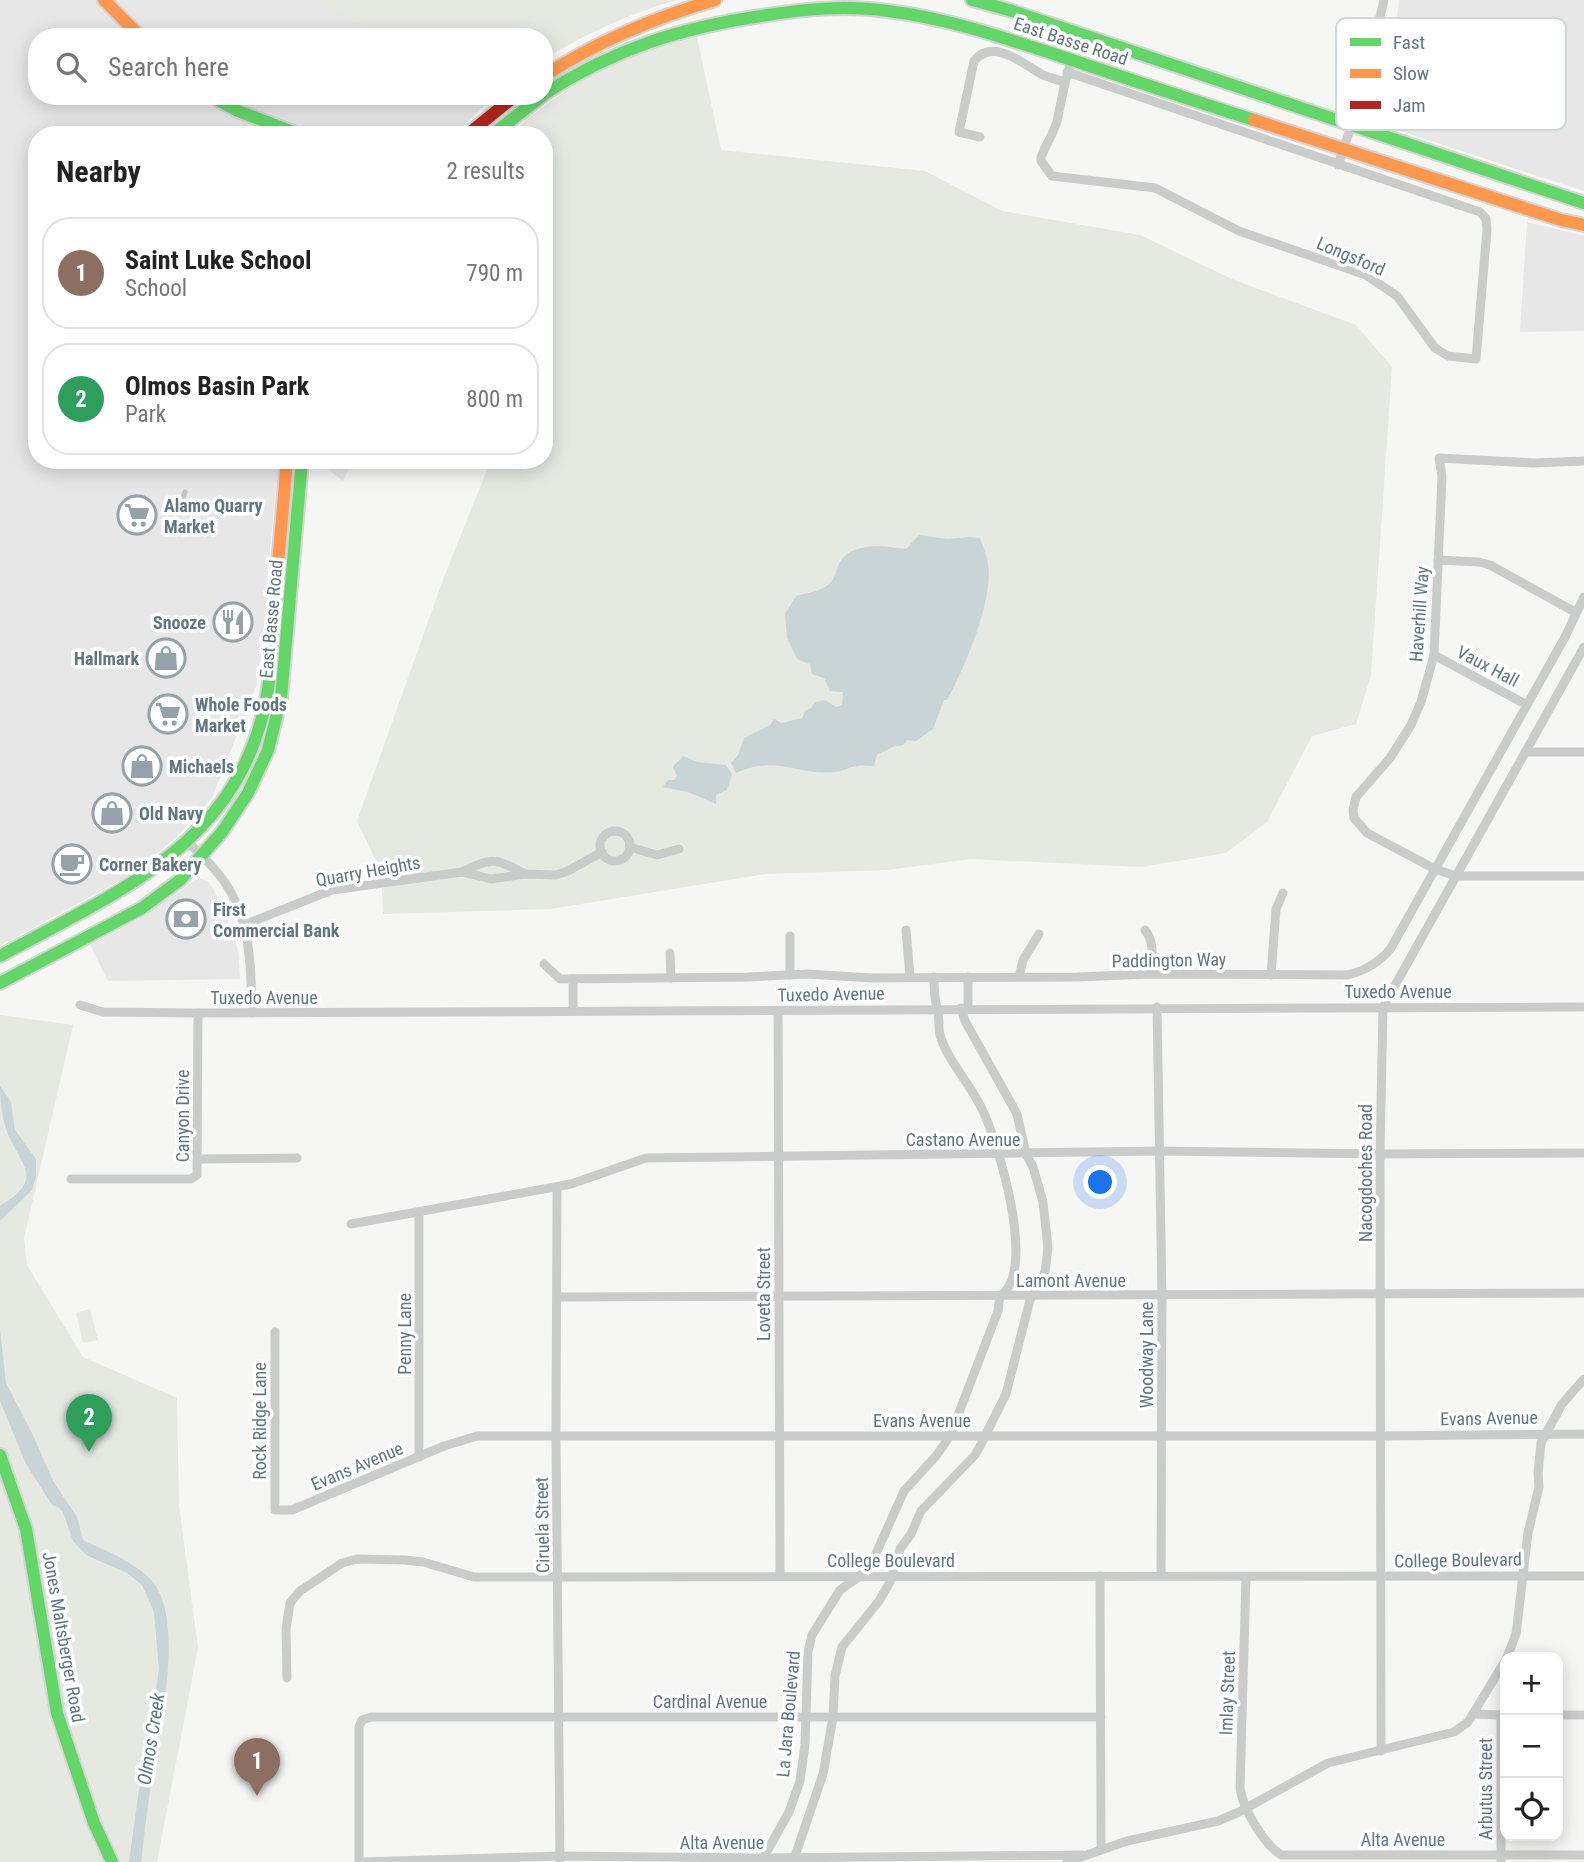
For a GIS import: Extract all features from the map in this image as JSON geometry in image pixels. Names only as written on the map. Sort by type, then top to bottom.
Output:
[{"type":"main road","points":[[104,0],[132,28]]},
{"type":"main road","points":[[553,71],[622,30],[715,0]]},
{"type":"main road","name":"East Basse Road","points":[[972,0],[1009,10],[1336,121]]},
{"type":"main road","name":"East Basse Road","points":[[553,88],[577,72],[616,52],[662,34],[728,20],[791,11],[890,5],[960,25],[1068,71],[1344,149],[1561,220],[1584,225]]},
{"type":"main road","points":[[227,105],[277,126]]},
{"type":"main road","points":[[478,126],[504,105]]},
{"type":"main road","name":"East Basse Road","points":[[503,126],[530,105]]},
{"type":"main road","name":"East Basse Road","points":[[1364,130],[1584,203]]},
{"type":"main road","name":"East Basse Road","points":[[0,956],[134,884],[172,858],[189,843],[222,804],[246,761],[263,712],[271,660],[286,469]]},
{"type":"main road","name":"East Basse Road","points":[[0,983],[142,908],[180,880],[237,811],[257,777],[274,732],[285,662],[301,469]]},
{"type":"main road","points":[[271,660],[285,662]]},
{"type":"main road","name":"Jones Maltsberger Road","points":[[0,1455],[26,1529],[57,1713],[94,1823],[113,1862]]},
{"type":"street","points":[[1381,18],[1384,0]]},
{"type":"street","points":[[980,137],[959,132],[974,61],[979,54],[997,51],[1025,62],[1044,75],[1068,71]]},
{"type":"street","name":"Longsford","points":[[1068,71],[1338,165],[1474,209],[1484,215],[1487,229],[1476,359],[1448,356],[1435,348],[1397,296],[1366,275],[1239,231],[1155,188],[1052,176],[1041,157],[1054,131],[1068,71]]},
{"type":"street","points":[[1338,165],[1351,130]]},
{"type":"street","name":"Haverhill Way","points":[[1584,461],[1533,463],[1439,458],[1442,476],[1434,655],[1429,678],[1411,724],[1391,758],[1356,797],[1353,810],[1354,818],[1367,833],[1435,869],[1456,876],[1584,876]]},
{"type":"street","points":[[1438,560],[1490,565],[1584,624]]},
{"type":"street","name":"Paddington Way","points":[[544,964],[559,979],[790,975],[1347,975],[1360,972],[1379,961],[1391,948],[1584,597]]},
{"type":"street","name":"Nacogdoches Road","points":[[1381,1751],[1380,1154],[1383,1007],[1584,647]]},
{"type":"street","name":"Vaux Hall","points":[[1434,655],[1527,705]]},
{"type":"street","points":[[1525,752],[1584,752]]},
{"type":"street","name":"Quarry Heights","points":[[614,831],[626,836],[629,847],[626,855],[618,860],[608,859],[602,852],[602,838],[614,831]]},
{"type":"street","points":[[189,843],[226,886],[244,925],[250,949],[252,1013]]},
{"type":"street","name":"Quarry Heights","points":[[629,847],[657,855],[679,849]]},
{"type":"street","name":"Quarry Heights","points":[[461,872],[491,879],[525,874],[542,876],[566,872],[602,852]]},
{"type":"street","name":"Quarry Heights","points":[[244,925],[332,890],[461,872],[483,861],[501,861],[525,874]]},
{"type":"street","points":[[1271,975],[1276,909],[1283,893]]},
{"type":"street","points":[[906,930],[910,977]]},
{"type":"street","points":[[1144,930],[1152,943],[1151,974]]},
{"type":"street","points":[[1020,977],[1023,960],[1039,934]]},
{"type":"street","points":[[790,936],[790,975]]},
{"type":"street","points":[[670,953],[671,978]]},
{"type":"street","name":"La Jara Boulevard","points":[[762,1860],[789,1812],[800,1781],[808,1652],[812,1635],[841,1590],[860,1576],[874,1558],[904,1491],[950,1436],[998,1311],[1000,1296],[1007,1289],[1015,1266],[1013,1210],[984,1112],[940,1036],[934,1003],[934,977]]},
{"type":"street","points":[[794,1860],[824,1774],[833,1717],[835,1676],[842,1647],[879,1601],[893,1576],[900,1549],[922,1511],[975,1455],[1006,1394],[1033,1296],[1045,1272],[1048,1248],[1043,1202],[1033,1167],[1026,1154],[1017,1114],[965,1021],[968,977]]},
{"type":"street","points":[[573,979],[573,1011]]},
{"type":"street","name":"Tuxedo Avenue","points":[[80,1004],[103,1012],[198,1013],[1584,1007]]},
{"type":"street","name":"Woodway Lane","points":[[1157,1007],[1162,1296],[1161,1576]]},
{"type":"street","name":"Loveta Street","points":[[778,1011],[780,1576]]},
{"type":"street","name":"Canyon Drive","points":[[71,1180],[191,1179],[197,1175],[198,1013]]},
{"type":"street","name":"Castano Avenue","points":[[351,1224],[571,1184],[646,1158],[1159,1151],[1584,1153]]},
{"type":"street","points":[[199,1159],[297,1158]]},
{"type":"street","name":"Ciruela Street","points":[[557,1187],[556,1437],[560,1859]]},
{"type":"street","name":"Penny Lane","points":[[419,1212],[419,1457]]},
{"type":"street","name":"Lamont Avenue","points":[[558,1297],[1584,1293]]},
{"type":"street","name":"Rock Ridge Lane","points":[[275,1332],[275,1510]]},
{"type":"street","points":[[1509,1652],[1516,1634],[1528,1533],[1539,1487],[1541,1443],[1562,1404],[1584,1379]]},
{"type":"street","name":"Evans Avenue","points":[[275,1510],[292,1510],[444,1446],[477,1436],[1584,1434]]},
{"type":"street","name":"College Boulevard","points":[[287,1678],[286,1629],[290,1603],[300,1591],[342,1563],[357,1559],[427,1563],[474,1577],[1584,1576]]},
{"type":"street","points":[[1100,1576],[1101,1849]]},
{"type":"street","name":"Imlay Street","points":[[1245,1809],[1240,1788],[1246,1577]]},
{"type":"street","points":[[1067,1862],[1101,1849],[1218,1821],[1328,1763],[1454,1732],[1474,1714],[1500,1669]]},
{"type":"street","points":[[1474,1714],[1500,1715]]},
{"type":"street","points":[[1563,1715],[1584,1715]]},
{"type":"street","name":"Cardinal Avenue","points":[[360,1862],[359,1727],[362,1720],[371,1717],[1101,1717]]},
{"type":"street","name":"Arbutus Street","points":[[1501,1858],[1502,1778]]},
{"type":"street","name":"Alta Avenue","points":[[1245,1809],[1281,1859],[1584,1855]]},
{"type":"street","name":"Alta Avenue","points":[[360,1862],[794,1860],[1083,1855]]},
{"type":"shaded area","name":"Alamo Quarry Market","points":[[0,0],[333,0],[405,28],[28,28],[28,105],[485,105],[463,126],[28,126],[28,469],[278,469],[267,605],[257,684],[212,798],[179,834],[139,870],[0,946]]},
{"type":"shaded area","points":[[309,0],[678,0],[609,25],[553,54],[553,28],[366,28]]},
{"type":"shaded area","points":[[1399,0],[1584,0],[1584,191],[1397,130],[1566,130],[1566,18],[1397,18]]},
{"type":"shaded area","points":[[697,37],[721,150],[925,171],[1002,211],[1140,235],[1234,280],[1356,325],[1392,367],[1371,675],[1356,724],[1312,736],[1267,822],[1226,853],[1141,867],[971,859],[887,870],[765,874],[550,909],[383,914],[381,871],[357,821],[444,577],[487,469],[553,469],[553,126],[520,126],[526,121],[513,105],[527,105],[534,114],[547,105],[553,105],[553,101],[600,70],[644,51]]},
{"type":"shaded area","points":[[1527,222],[1584,236],[1584,331],[1520,332]]},
{"type":"shaded area","points":[[328,469],[349,469],[343,481]]},
{"type":"shaded area","points":[[199,878],[209,882],[223,906],[238,950],[240,979],[108,981],[90,945],[139,919]]},
{"type":"shaded area","points":[[0,1015],[73,1025],[24,1238],[27,1265],[83,1357],[177,1398],[179,1506],[198,1648],[157,1862],[0,1862]]},
{"type":"shaded area","points":[[90,1309],[98,1340],[83,1343],[76,1313]]},
{"type":"water","points":[[919,535],[947,539],[980,538],[988,564],[987,596],[976,634],[933,729],[916,741],[907,740],[903,745],[877,755],[874,766],[822,772],[764,765],[736,773],[731,763],[738,755],[744,738],[770,725],[774,719],[781,723],[802,718],[815,702],[825,700],[836,707],[842,705],[843,692],[830,691],[824,678],[812,674],[810,664],[797,659],[787,638],[785,614],[796,596],[828,585],[840,562],[853,551],[870,546],[906,549]]},
{"type":"water","points":[[683,756],[697,762],[726,765],[732,774],[727,790],[716,795],[716,804],[688,792],[663,787],[668,780],[674,780],[677,776],[673,767]]},
{"type":"water","points":[[0,1086],[11,1102],[15,1130],[36,1159],[36,1177],[32,1190],[0,1221],[0,1206],[22,1188],[26,1172],[6,1128]]},
{"type":"water","name":"Olmos Creek","points":[[0,1329],[6,1383],[53,1481],[77,1517],[83,1540],[145,1574],[162,1600],[169,1652],[167,1683],[141,1862],[129,1862],[147,1732],[159,1669],[154,1612],[142,1585],[127,1573],[86,1555],[73,1541],[63,1512],[52,1505],[26,1464],[0,1401]]},
{"type":"railway","points":[[180,507],[185,492]]},
{"type":"traffic: fast","points":[[972,0],[1336,120]]},
{"type":"traffic: fast","points":[[553,88],[622,53],[675,34],[777,14],[856,8],[910,14],[974,29],[1254,120]]},
{"type":"traffic: fast","points":[[227,105],[277,126]]},
{"type":"traffic: fast","points":[[504,126],[530,105]]},
{"type":"traffic: fast","points":[[1367,130],[1584,203]]},
{"type":"traffic: fast","points":[[0,983],[142,908],[180,880],[222,832],[248,793],[268,750],[281,698],[301,469]]},
{"type":"traffic: fast","points":[[0,956],[88,909],[168,857],[202,826],[231,790],[253,746],[267,695],[276,588]]},
{"type":"traffic: fast","points":[[0,1455],[26,1529],[57,1713],[94,1823],[112,1862]]},
{"type":"traffic: slow","points":[[104,0],[132,28]]},
{"type":"traffic: slow","points":[[553,71],[626,32],[715,0]]},
{"type":"traffic: slow","points":[[1254,120],[1561,220],[1584,225]]},
{"type":"traffic: slow","points":[[276,588],[286,469]]},
{"type":"traffic: jam","points":[[478,126],[504,105]]},
{"type":"place","name":"Alamo Quarry Market","points":[[137,515]]},
{"type":"place","name":"Snooze","points":[[233,622]]},
{"type":"place","name":"Hallmark","points":[[166,658]]},
{"type":"place","name":"Whole Foods Market","points":[[168,714]]},
{"type":"place","name":"Michaels","points":[[142,766]]},
{"type":"place","name":"Old Navy","points":[[112,813]]},
{"type":"place","name":"Corner Bakery","points":[[72,864]]},
{"type":"place","name":"First Commercial Bank","points":[[186,919]]},
{"type":"place","name":"Olmos Basin Park","points":[[89,1452]]},
{"type":"place","name":"Saint Luke School","points":[[257,1796]]}]
